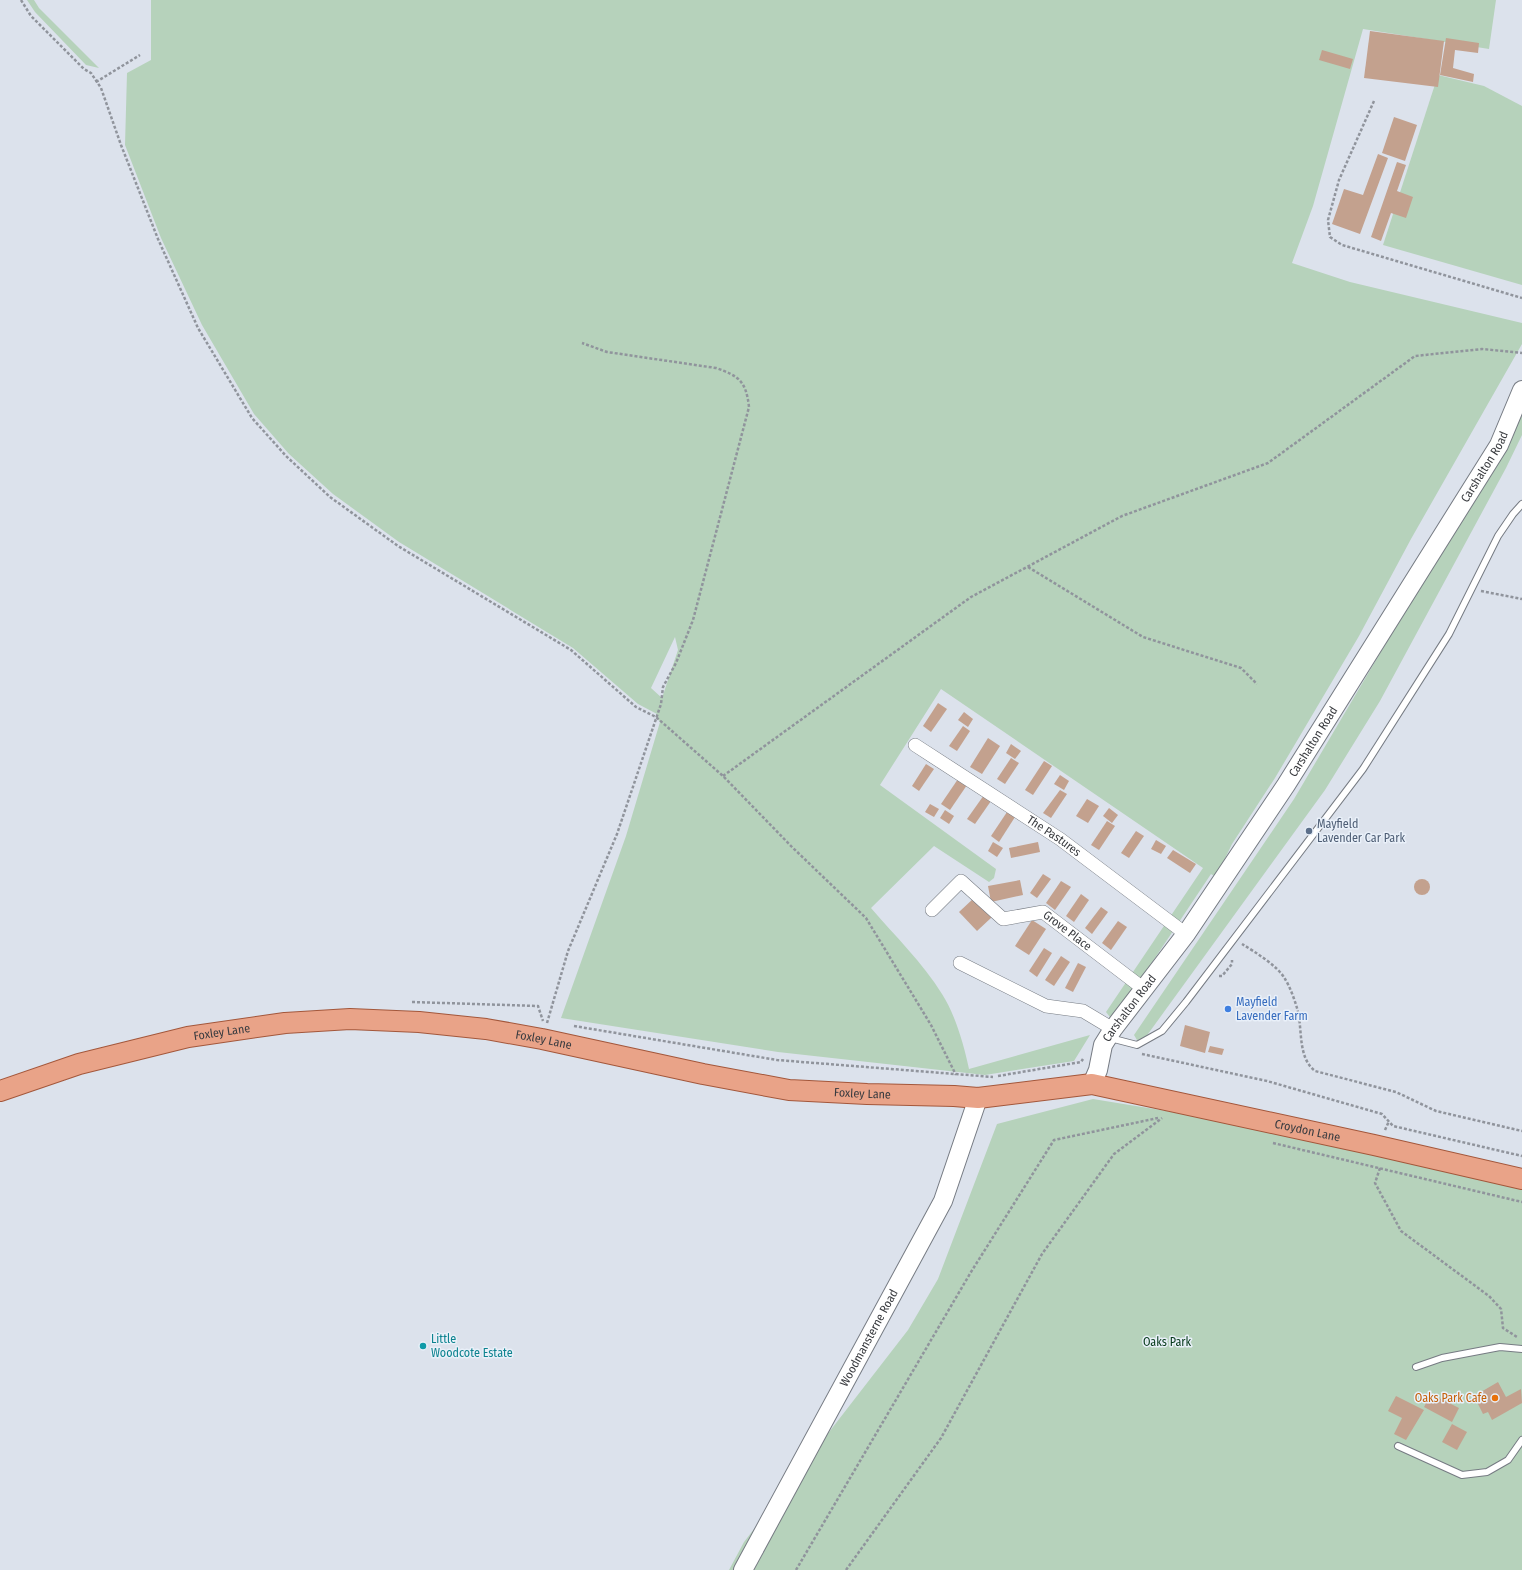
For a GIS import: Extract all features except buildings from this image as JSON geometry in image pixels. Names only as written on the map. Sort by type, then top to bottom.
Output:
[{"type":"main road","name":"Carshalton Road","points":[[1092,1084],[1108,1037],[1186,934],[1286,785],[1499,445],[1522,390]]},
{"type":"main road","name":"Foxley Lane","points":[[0,1091],[79,1064],[188,1037],[285,1023],[350,1019],[419,1022],[486,1029],[542,1039],[695,1073],[789,1090],[978,1098],[1092,1084]]},
{"type":"main road","name":"Croydon Lane","points":[[1092,1084],[1374,1145],[1522,1179]]},
{"type":"main road","name":"Woodmansterne Road","points":[[743,1570],[943,1201],[978,1098]]},
{"type":"street","name":"The Pastures","points":[[915,745],[1060,839],[1186,934]]},
{"type":"street","name":"Grove Place","points":[[932,910],[961,881],[1003,918],[1043,912],[1144,989]]},
{"type":"street","points":[[960,963],[1046,1006],[1083,1011],[1108,1037]]},
{"type":"lane","points":[[1108,1037],[1137,1044],[1162,1031],[1363,769],[1449,634],[1473,589],[1498,536],[1512,514],[1522,504]]},
{"type":"lane","points":[[1416,1367],[1442,1358],[1500,1347],[1522,1349]]},
{"type":"lane","points":[[1398,1446],[1462,1475],[1487,1472],[1508,1460],[1522,1440]]},
{"type":"path","points":[[21,0],[30,16],[84,69],[91,73],[101,88],[121,145],[158,239],[198,328],[252,418],[281,451],[330,497],[398,546],[571,650],[636,707],[656,718],[723,776],[792,847],[866,918],[931,1025],[956,1075],[993,1077],[1080,1062],[1095,1045],[1108,1037]]},
{"type":"path","points":[[96,82],[140,54]]},
{"type":"path","points":[[1374,101],[1339,180],[1328,220],[1330,237],[1342,245],[1522,298]]},
{"type":"path","points":[[542,1039],[560,984],[568,951],[617,834],[656,718],[663,687],[679,657],[693,620],[749,407],[748,392],[742,381],[732,374],[716,368],[607,352],[582,344]]},
{"type":"path","points":[[723,776],[971,597],[1122,516],[1268,463],[1415,356],[1482,349],[1522,353]]},
{"type":"path","points":[[1028,566],[1143,637],[1241,668],[1257,684]]},
{"type":"path","points":[[1473,589],[1522,599]]},
{"type":"path","points":[[1234,938],[1261,956],[1285,977],[1297,1008],[1304,1058],[1309,1066],[1315,1071],[1396,1092],[1436,1111],[1522,1132]]},
{"type":"path","points":[[1140,1054],[1267,1081],[1382,1114],[1393,1126],[1522,1156]]},
{"type":"path","points":[[796,1570],[971,1272],[1054,1140],[1164,1116],[1114,1154],[1042,1254],[941,1438],[846,1570]]},
{"type":"path","points":[[1270,1142],[1522,1202]]},
{"type":"path","points":[[1380,1169],[1375,1183],[1401,1232],[1489,1296],[1501,1309],[1503,1328],[1522,1341]]},
{"type":"green space","points":[[27,0],[34,0],[39,8],[99,68],[86,65],[35,12]]},
{"type":"green space","points":[[151,0],[1496,0],[1489,49],[1363,29],[1313,206],[1292,263],[1350,282],[1522,323],[1522,344],[1411,539],[1359,636],[1275,778],[1232,844],[1216,877],[1211,874],[1113,1021],[1106,1012],[1203,868],[941,689],[880,785],[996,869],[994,878],[989,882],[934,846],[871,908],[918,961],[947,1002],[958,1030],[969,1069],[1090,1035],[1074,1061],[985,1075],[778,1052],[561,1018],[626,836],[660,722],[656,717],[657,714],[638,704],[573,648],[399,542],[333,494],[289,454],[254,414],[202,325],[161,238],[125,145],[127,73],[151,60]],"holes":[[[675,637],[678,650],[662,698],[651,688]]]},
{"type":"green space","points":[[1438,75],[1484,86],[1522,106],[1522,285],[1383,245]]},
{"type":"green space","points":[[1522,416],[1522,435],[1506,468],[1380,701],[1325,790],[1140,1045],[1134,1035],[1294,799],[1507,438]]},
{"type":"green space","name":"Oaks Park","points":[[1093,1099],[1374,1145],[1522,1179],[1522,1570],[729,1570],[744,1542],[908,1330],[938,1279],[997,1124]]},
{"type":"place","name":"Mayfield Lavender Car Park","points":[[1309,831]]},
{"type":"place","name":"Mayfield Lavender Farm","points":[[1228,1009]]},
{"type":"place","name":"Little Woodcote Estate","points":[[423,1346]]},
{"type":"place","name":"Oaks Park Cafe","points":[[1495,1398]]}]
